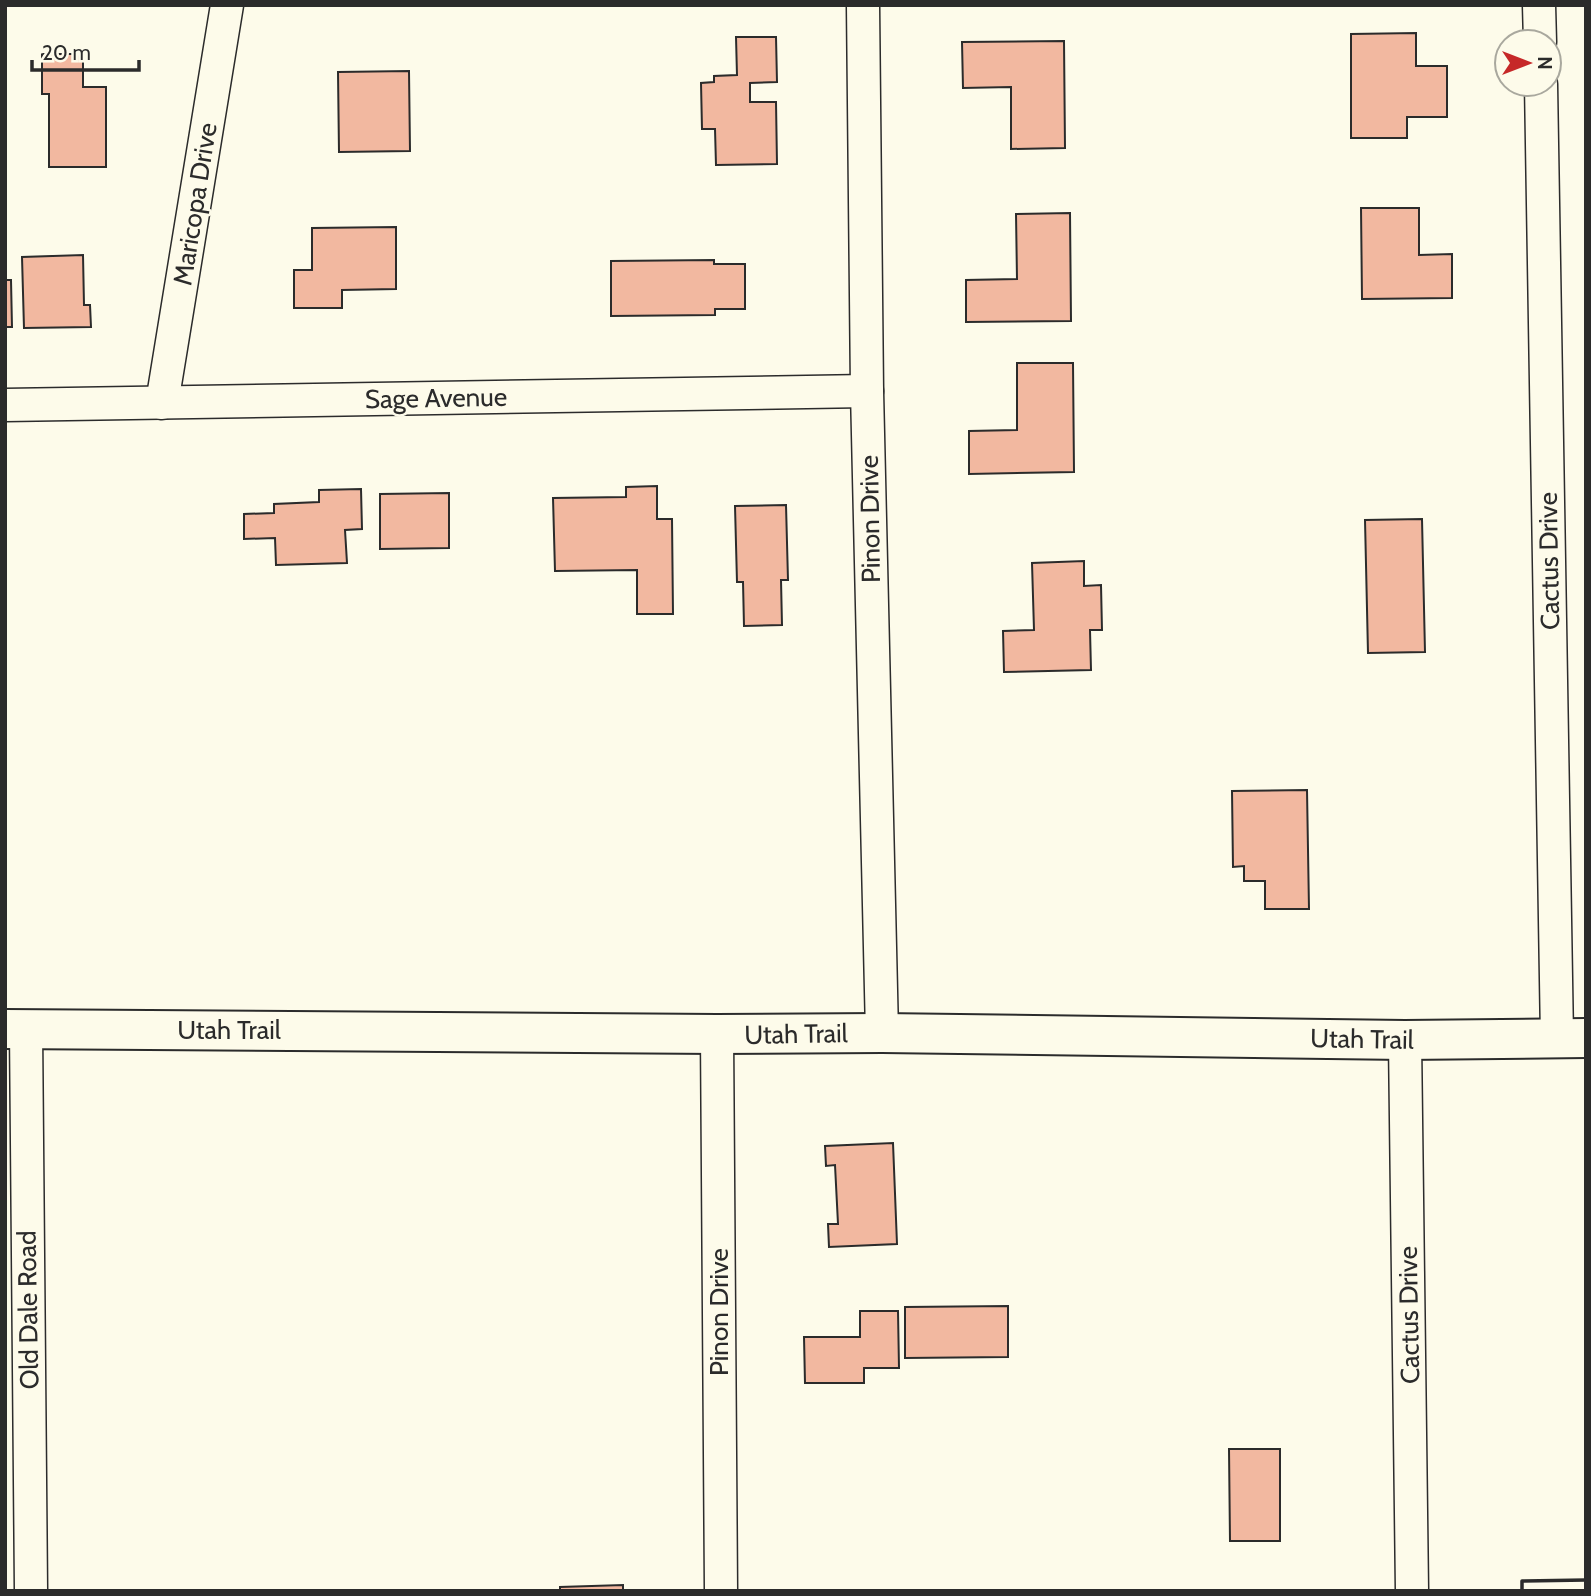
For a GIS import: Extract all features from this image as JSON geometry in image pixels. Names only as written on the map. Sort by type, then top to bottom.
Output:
[{"type":"main road","name":"Utah Trail","points":[[15,1029],[882,1033],[1405,1040],[1571,1038]]},
{"type":"street","name":"Maricopa Drive","points":[[162,403],[228,5]]},
{"type":"street","name":"Pinon Drive","points":[[863,5],[867,391],[882,1033]]},
{"type":"street","points":[[1539,5],[1540,28]]},
{"type":"street","name":"Cactus Drive","points":[[1541,98],[1571,1038]]},
{"type":"street","name":"Sage Avenue","points":[[5,405],[867,391]]},
{"type":"street","name":"Old Dale Road","points":[[15,1029],[31,1591]]},
{"type":"street","name":"Pinon Drive","points":[[717,1034],[721,1591]]},
{"type":"street","name":"Cactus Drive","points":[[1405,1040],[1412,1591]]},
{"type":"building","points":[[1416,33],[1416,66],[1447,66],[1447,117],[1407,117],[1407,138],[1351,138],[1351,34]]},
{"type":"building","points":[[736,37],[776,37],[777,82],[750,83],[750,102],[776,102],[777,164],[716,165],[715,129],[702,129],[701,83],[714,82],[714,76],[737,75]]},
{"type":"building","points":[[1064,41],[1065,148],[1011,149],[1011,87],[963,88],[962,42]]},
{"type":"building","points":[[42,54],[83,54],[83,87],[106,87],[106,167],[49,167],[49,94],[42,94]]},
{"type":"building","points":[[409,71],[410,151],[339,152],[338,72]]},
{"type":"building","points":[[1361,208],[1419,208],[1419,255],[1452,254],[1452,298],[1362,299]]},
{"type":"building","points":[[1070,213],[1071,321],[966,322],[966,280],[1017,279],[1016,214]]},
{"type":"building","points":[[396,227],[396,289],[342,290],[342,308],[294,308],[294,270],[312,270],[312,228]]},
{"type":"building","points":[[83,255],[84,305],[90,305],[91,327],[24,328],[22,257]]},
{"type":"building","points":[[714,260],[714,264],[745,264],[745,309],[715,309],[715,315],[611,316],[611,261]]},
{"type":"building","points":[[5,280],[11,280],[12,327],[5,327]]},
{"type":"building","points":[[1017,363],[1073,363],[1074,472],[969,474],[969,431],[1017,430]]},
{"type":"building","points":[[657,486],[657,519],[672,519],[673,614],[637,614],[637,570],[555,571],[553,498],[626,497],[626,487]]},
{"type":"building","points":[[361,489],[362,529],[345,530],[347,563],[276,565],[275,538],[244,539],[244,514],[274,513],[274,504],[319,502],[319,490]]},
{"type":"building","points":[[449,493],[449,548],[380,549],[380,494]]},
{"type":"building","points":[[786,505],[788,580],[781,580],[782,625],[744,626],[743,582],[737,582],[735,506]]},
{"type":"building","points":[[1422,519],[1425,652],[1368,653],[1365,520]]},
{"type":"building","points":[[1084,561],[1084,586],[1101,585],[1102,630],[1090,630],[1091,670],[1004,672],[1003,631],[1034,630],[1032,563]]},
{"type":"building","points":[[1307,790],[1309,909],[1265,909],[1265,881],[1244,881],[1244,866],[1233,867],[1232,791]]},
{"type":"building","points":[[893,1143],[897,1244],[829,1247],[828,1224],[838,1224],[835,1165],[826,1166],[825,1146]]},
{"type":"building","points":[[1008,1306],[1008,1357],[905,1358],[905,1307]]},
{"type":"building","points":[[860,1311],[898,1311],[899,1368],[864,1368],[864,1383],[805,1383],[804,1337],[860,1337]]},
{"type":"building","points":[[1229,1449],[1280,1449],[1280,1541],[1230,1541]]},
{"type":"building","points":[[623,1585],[623,1591],[560,1591],[560,1587]]},
{"type":"wall","points":[[1522,1591],[1522,1581],[1586,1580]]}]
